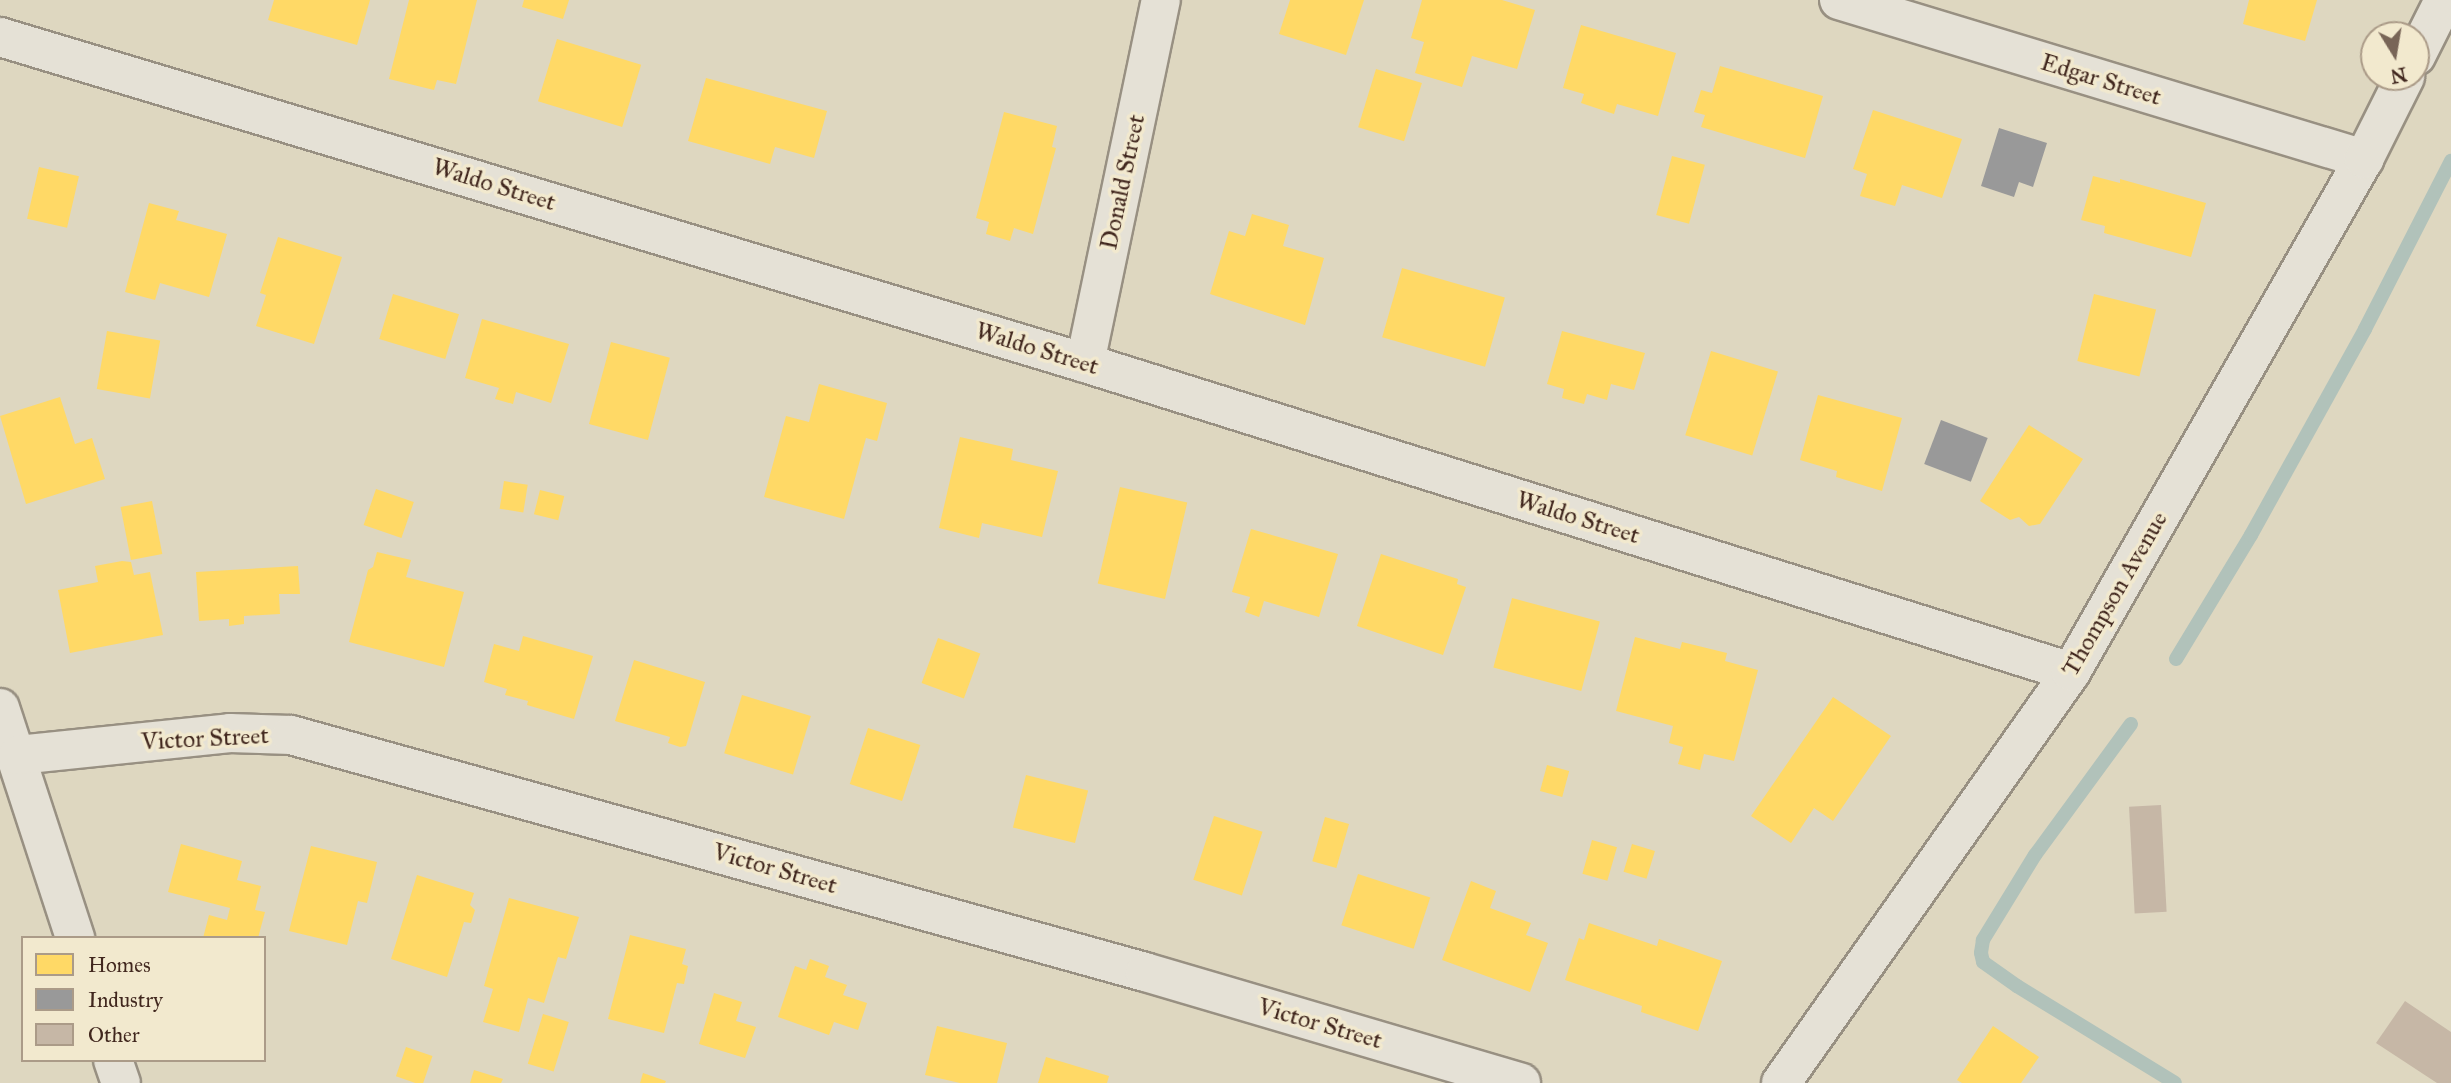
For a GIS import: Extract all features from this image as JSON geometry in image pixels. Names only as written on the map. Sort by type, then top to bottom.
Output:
[{"type":"street","name":"Donald Street","points":[[1085,363],[1161,0]]},
{"type":"street","name":"Edgar Street","points":[[1839,0],[2364,159]]},
{"type":"street","points":[[2430,28],[2444,0]]},
{"type":"street","name":"Waldo Street","points":[[0,37],[1085,363],[2071,672]]},
{"type":"street","name":"Thompson Avenue","points":[[1781,1083],[2071,672],[2364,159],[2398,91]]},
{"type":"street","points":[[0,708],[18,755],[74,936]]},
{"type":"street","name":"Victor Street","points":[[18,755],[230,733],[291,736],[1145,972],[1521,1083]]},
{"type":"street","points":[[114,1062],[121,1083]]},
{"type":"building: Homes","points":[[274,0],[370,0],[357,45],[268,20]]},
{"type":"building: Homes","points":[[409,0],[477,0],[456,84],[437,80],[434,90],[389,79]]},
{"type":"building: Homes","points":[[524,0],[569,0],[563,19],[522,7]]},
{"type":"building: Homes","points":[[1290,0],[1364,0],[1346,55],[1279,34]]},
{"type":"building: Homes","points":[[1422,0],[1502,0],[1535,10],[1517,69],[1472,56],[1462,87],[1415,73],[1424,42],[1411,38]]},
{"type":"building: Homes","points":[[2249,0],[2317,0],[2305,41],[2243,24]]},
{"type":"building: Homes","points":[[1581,25],[1676,53],[1658,116],[1617,104],[1614,114],[1581,103],[1584,94],[1563,88]]},
{"type":"building: Homes","points":[[557,39],[641,65],[622,127],[538,101]]},
{"type":"building: Homes","points":[[1720,66],[1823,96],[1805,158],[1701,127],[1705,115],[1694,112],[1701,90],[1712,93]]},
{"type":"building: Homes","points":[[1376,69],[1422,83],[1404,141],[1358,127]]},
{"type":"building: Homes","points":[[706,78],[827,111],[814,158],[775,147],[770,164],[688,141]]},
{"type":"building: Homes","points":[[1873,110],[1962,139],[1942,198],[1902,185],[1895,206],[1860,196],[1867,174],[1853,169]]},
{"type":"building: Homes","points":[[1004,112],[1057,126],[1052,147],[1056,148],[1033,234],[1014,228],[1010,241],[986,234],[989,222],[976,218]]},
{"type":"building: Homes","points":[[1672,156],[1705,165],[1689,224],[1656,215]]},
{"type":"building: Homes","points":[[39,167],[79,176],[67,228],[27,219]]},
{"type":"building: Homes","points":[[2093,176],[2120,183],[2120,179],[2206,203],[2191,257],[2104,233],[2105,226],[2081,220]]},
{"type":"building: Homes","points":[[149,203],[179,211],[176,220],[227,234],[209,297],[160,283],[155,300],[125,292]]},
{"type":"building: Homes","points":[[1252,214],[1289,225],[1283,246],[1324,258],[1305,325],[1210,294],[1229,231],[1245,236]]},
{"type":"building: Homes","points":[[278,237],[342,257],[314,344],[256,326],[266,295],[260,293]]},
{"type":"building: Homes","points":[[1402,268],[1505,297],[1485,367],[1382,337]]},
{"type":"building: Homes","points":[[393,294],[459,314],[445,359],[379,339]]},
{"type":"building: Homes","points":[[2094,294],[2156,309],[2139,376],[2077,361]]},
{"type":"building: Homes","points":[[482,319],[569,344],[551,403],[516,392],[513,404],[495,399],[499,388],[465,378]]},
{"type":"building: Homes","points":[[107,331],[160,340],[150,398],[97,389]]},
{"type":"building: Homes","points":[[1562,331],[1645,353],[1634,390],[1611,384],[1607,400],[1587,394],[1584,404],[1562,398],[1564,389],[1547,384]]},
{"type":"building: Homes","points":[[611,342],[670,358],[648,440],[589,424]]},
{"type":"building: Homes","points":[[1711,351],[1778,371],[1752,456],[1685,435]]},
{"type":"building: Homes","points":[[819,384],[887,403],[877,441],[866,438],[844,519],[764,497],[786,416],[809,422]]},
{"type":"building: Homes","points":[[1818,395],[1902,418],[1882,491],[1836,477],[1837,471],[1800,460]]},
{"type":"building: Homes","points":[[60,397],[75,444],[92,438],[105,479],[26,504],[0,416]]},
{"type":"building: Homes","points":[[2029,425],[2083,459],[2040,524],[2029,526],[2019,517],[2010,520],[1980,501]]},
{"type":"building: Homes","points":[[960,437],[1013,449],[1011,460],[1058,471],[1042,537],[982,523],[979,538],[939,528]]},
{"type":"building: Homes","points":[[504,481],[528,485],[523,512],[500,509]]},
{"type":"building: Homes","points":[[1120,487],[1187,503],[1165,599],[1098,583]]},
{"type":"building: Homes","points":[[376,489],[414,502],[401,538],[364,525]]},
{"type":"building: Homes","points":[[540,490],[564,496],[558,520],[534,514]]},
{"type":"building: Homes","points":[[152,501],[162,554],[131,560],[121,507]]},
{"type":"building: Homes","points":[[1251,529],[1338,554],[1319,617],[1264,601],[1259,617],[1245,612],[1250,597],[1232,592]]},
{"type":"building: Homes","points":[[377,552],[411,560],[406,577],[464,592],[444,667],[349,642],[368,570],[373,567]]},
{"type":"building: Homes","points":[[1381,554],[1458,579],[1457,584],[1466,587],[1443,655],[1357,626]]},
{"type":"building: Homes","points":[[131,562],[134,575],[150,572],[163,635],[70,653],[58,590],[98,582],[95,566]]},
{"type":"building: Homes","points":[[298,566],[300,594],[279,594],[280,614],[244,616],[244,624],[229,626],[229,619],[199,621],[196,572]]},
{"type":"building: Homes","points":[[1512,598],[1600,622],[1581,691],[1493,668]]},
{"type":"building: Homes","points":[[523,636],[593,656],[574,719],[527,705],[528,701],[505,695],[507,689],[484,682],[494,644],[519,651]]},
{"type":"building: Homes","points":[[1635,637],[1680,649],[1682,642],[1727,653],[1725,661],[1758,670],[1734,761],[1704,754],[1700,770],[1678,764],[1683,747],[1669,743],[1673,726],[1616,711]]},
{"type":"building: Homes","points":[[938,638],[980,653],[964,698],[922,683]]},
{"type":"building: Homes","points":[[634,660],[705,682],[686,746],[668,743],[670,737],[615,721]]},
{"type":"building: Homes","points":[[742,695],[811,716],[793,774],[724,753]]},
{"type":"building: Homes","points":[[1833,697],[1891,736],[1833,821],[1814,808],[1791,843],[1751,816]]},
{"type":"building: Homes","points":[[868,728],[920,745],[902,801],[850,784]]},
{"type":"building: Homes","points":[[1547,765],[1569,771],[1562,797],[1540,791]]},
{"type":"building: Homes","points":[[1026,775],[1088,790],[1075,843],[1013,827]]},
{"type":"building: Homes","points":[[1214,816],[1263,832],[1242,895],[1193,880]]},
{"type":"building: Homes","points":[[1325,817],[1349,824],[1336,868],[1312,861]]},
{"type":"building: Homes","points":[[1592,840],[1617,847],[1607,881],[1582,874]]},
{"type":"building: Homes","points":[[181,844],[242,861],[237,880],[261,886],[255,910],[265,912],[259,936],[204,936],[209,915],[227,920],[230,908],[168,892]]},
{"type":"building: Homes","points":[[1632,844],[1655,851],[1646,879],[1624,872]]},
{"type":"building: Homes","points":[[311,846],[377,862],[367,903],[358,901],[347,945],[289,931]]},
{"type":"building: Homes","points":[[1358,874],[1430,897],[1414,949],[1341,925]]},
{"type":"building: Homes","points":[[417,875],[474,893],[470,905],[475,910],[471,923],[464,922],[447,977],[391,959]]},
{"type":"building: Homes","points":[[1471,881],[1496,891],[1490,908],[1531,923],[1526,935],[1548,943],[1530,992],[1442,960]]},
{"type":"building: Homes","points":[[509,898],[579,917],[566,959],[558,957],[544,1003],[528,998],[519,1032],[483,1022],[493,989],[484,986]]},
{"type":"building: Homes","points":[[1589,923],[1657,946],[1659,939],[1722,961],[1698,1031],[1641,1012],[1642,1006],[1565,980],[1579,938],[1584,940]]},
{"type":"building: Homes","points":[[630,935],[686,949],[682,964],[688,966],[684,984],[677,983],[664,1033],[608,1019]]},
{"type":"building: Homes","points":[[810,959],[829,966],[825,977],[847,985],[843,995],[867,1003],[858,1030],[834,1022],[829,1035],[778,1017],[795,966],[806,970]]},
{"type":"building: Homes","points":[[714,993],[742,1002],[736,1021],[756,1027],[745,1058],[699,1044]]},
{"type":"building: Homes","points":[[543,1014],[569,1022],[554,1072],[528,1064]]},
{"type":"building: Homes","points":[[937,1026],[1007,1043],[997,1083],[960,1083],[925,1075]]},
{"type":"building: Homes","points":[[1993,1026],[2039,1057],[2021,1083],[1962,1083],[1957,1080]]},
{"type":"building: Homes","points":[[406,1047],[432,1056],[423,1083],[396,1076]]},
{"type":"building: Homes","points":[[1046,1057],[1109,1076],[1107,1083],[1038,1083]]},
{"type":"building: Homes","points":[[474,1070],[503,1079],[501,1083],[470,1083]]},
{"type":"building: Homes","points":[[643,1073],[666,1081],[640,1083]]},
{"type":"building: Industry","points":[[1999,128],[2047,143],[2033,187],[2019,182],[2014,197],[1981,186]]},
{"type":"building: Industry","points":[[1941,420],[1988,438],[1971,482],[1924,464]]},
{"type":"building: Other","points":[[2161,805],[2167,912],[2135,914],[2129,807]]},
{"type":"building: Other","points":[[2405,1001],[2451,1032],[2451,1083],[2437,1083],[2376,1043]]},
{"type":"waterway","points":[[2176,659],[2251,535],[2365,329],[2451,161]]},
{"type":"waterway","points":[[2131,724],[2035,855],[1983,940],[1981,953],[1983,962],[2017,986],[2175,1083]]}]
